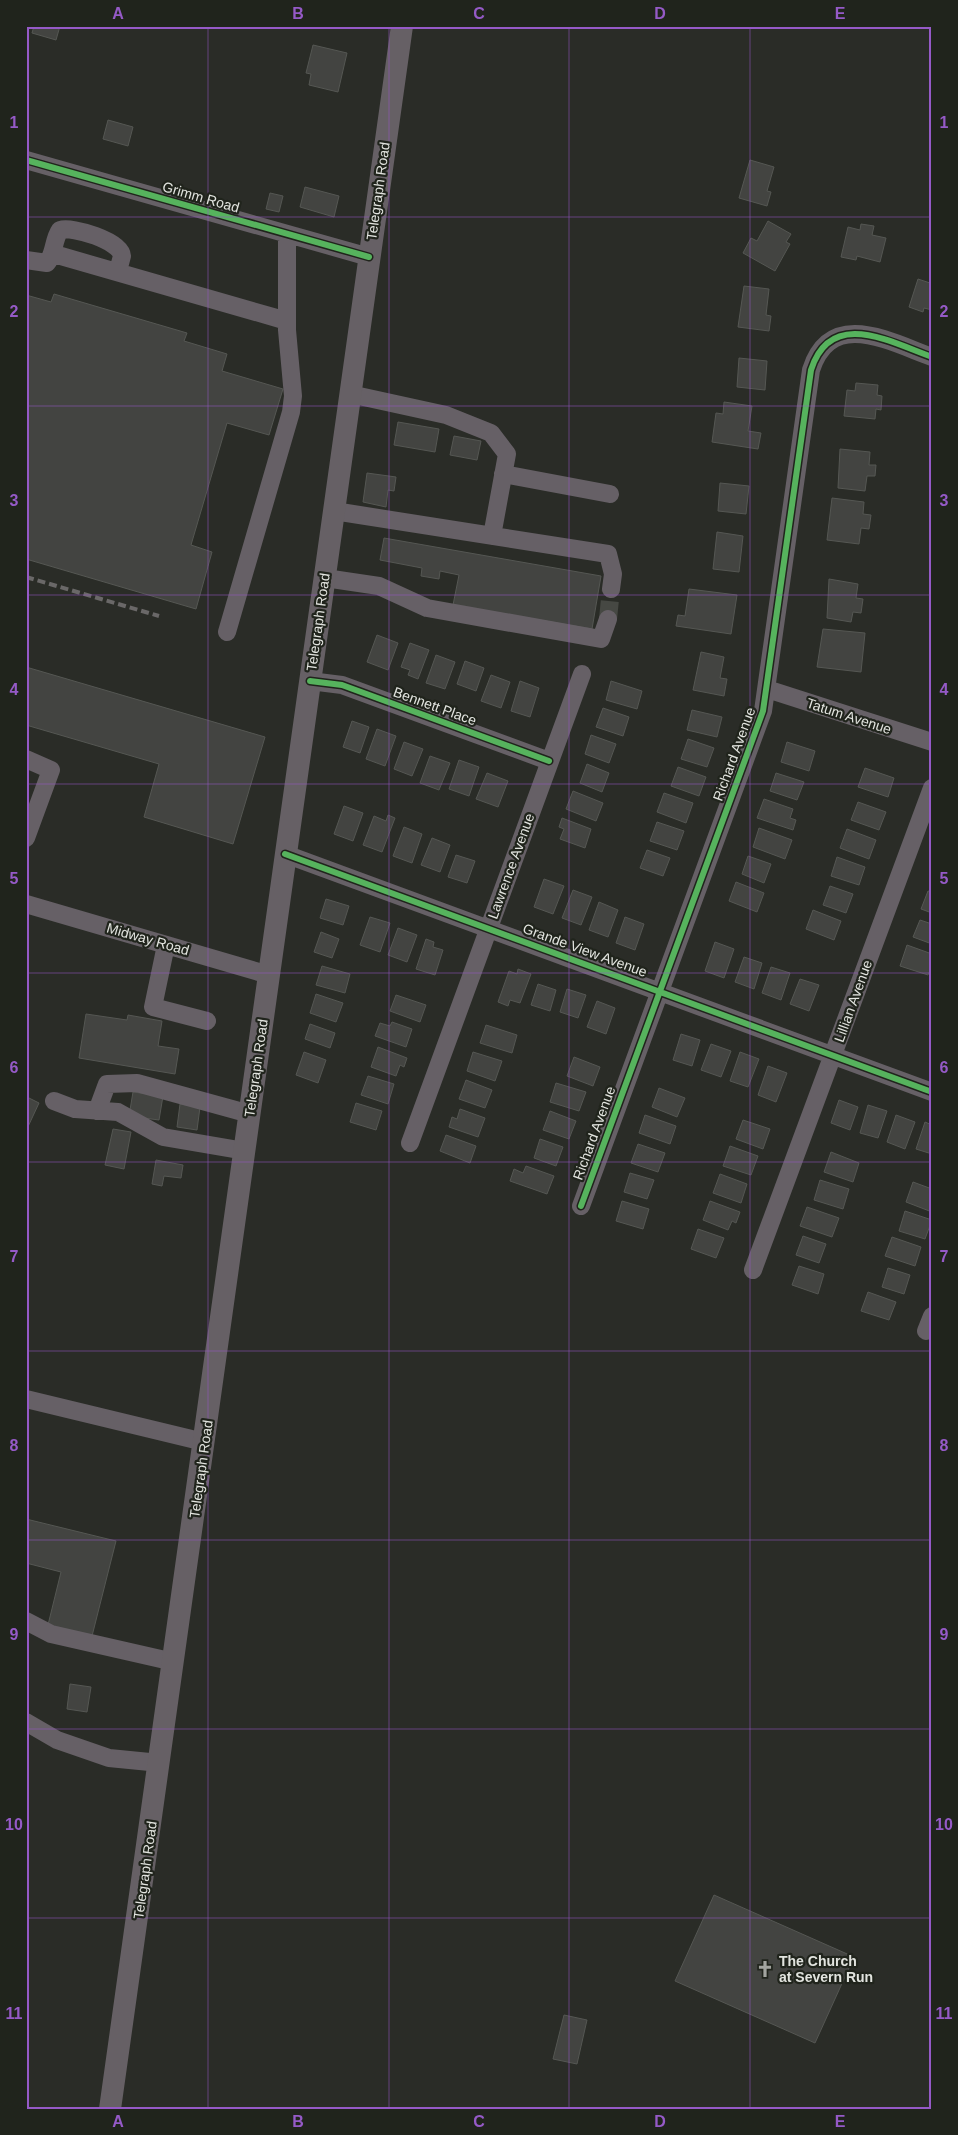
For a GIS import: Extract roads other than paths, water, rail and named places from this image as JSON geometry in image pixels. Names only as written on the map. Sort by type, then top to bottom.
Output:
[{"type":"main road","name":"Telegraph Road","points":[[110,2109],[402,26]]},
{"type":"street","name":"Grimm Road","points":[[26,160],[369,257]]},
{"type":"street","points":[[26,260],[47,263],[52,256],[56,236],[60,230],[82,231],[118,248],[122,256],[118,271]]},
{"type":"street","points":[[227,632],[292,412],[293,396],[287,321],[287,234]]},
{"type":"street","points":[[52,256],[61,256],[118,271],[287,321]]},
{"type":"street","name":"Richard Avenue","points":[[581,1206],[764,711],[811,370],[818,351],[831,339],[852,334],[876,337],[932,357]]},
{"type":"street","points":[[350,394],[446,415],[491,433],[507,454],[492,536]]},
{"type":"street","points":[[503,474],[610,494]]},
{"type":"street","points":[[334,511],[608,554],[613,574],[611,589]]},
{"type":"street","points":[[325,578],[379,586],[427,608],[601,639],[608,619]]},
{"type":"street","name":"Lawrence Avenue","points":[[410,1143],[582,674]]},
{"type":"street","name":"Bennett Place","points":[[310,681],[342,685],[549,761]]},
{"type":"street","name":"Tatum Avenue","points":[[767,689],[932,742]]},
{"type":"street","points":[[26,759],[51,770],[26,838]]},
{"type":"street","name":"Lillian Avenue","points":[[753,1270],[932,788]]},
{"type":"street","name":"Grande View Avenue","points":[[285,854],[834,1054],[932,1092]]},
{"type":"street","name":"Midway Road","points":[[26,904],[269,975]]},
{"type":"street","points":[[166,945],[153,1007],[207,1021]]},
{"type":"street","points":[[97,1111],[106,1084],[137,1083],[250,1114]]},
{"type":"street","points":[[54,1101],[75,1109],[118,1112],[163,1137],[244,1151]]},
{"type":"street","points":[[26,1399],[204,1442]]},
{"type":"street","points":[[26,1621],[51,1634],[174,1662]]},
{"type":"street","points":[[26,1722],[57,1740],[109,1758],[160,1762]]},
{"type":"tunnel","points":[[608,619],[611,589]]},
{"type":"railway","points":[[26,577],[159,616]]},
{"type":"place","name":"The Church at Severn Run","points":[[765,1969]]}]
